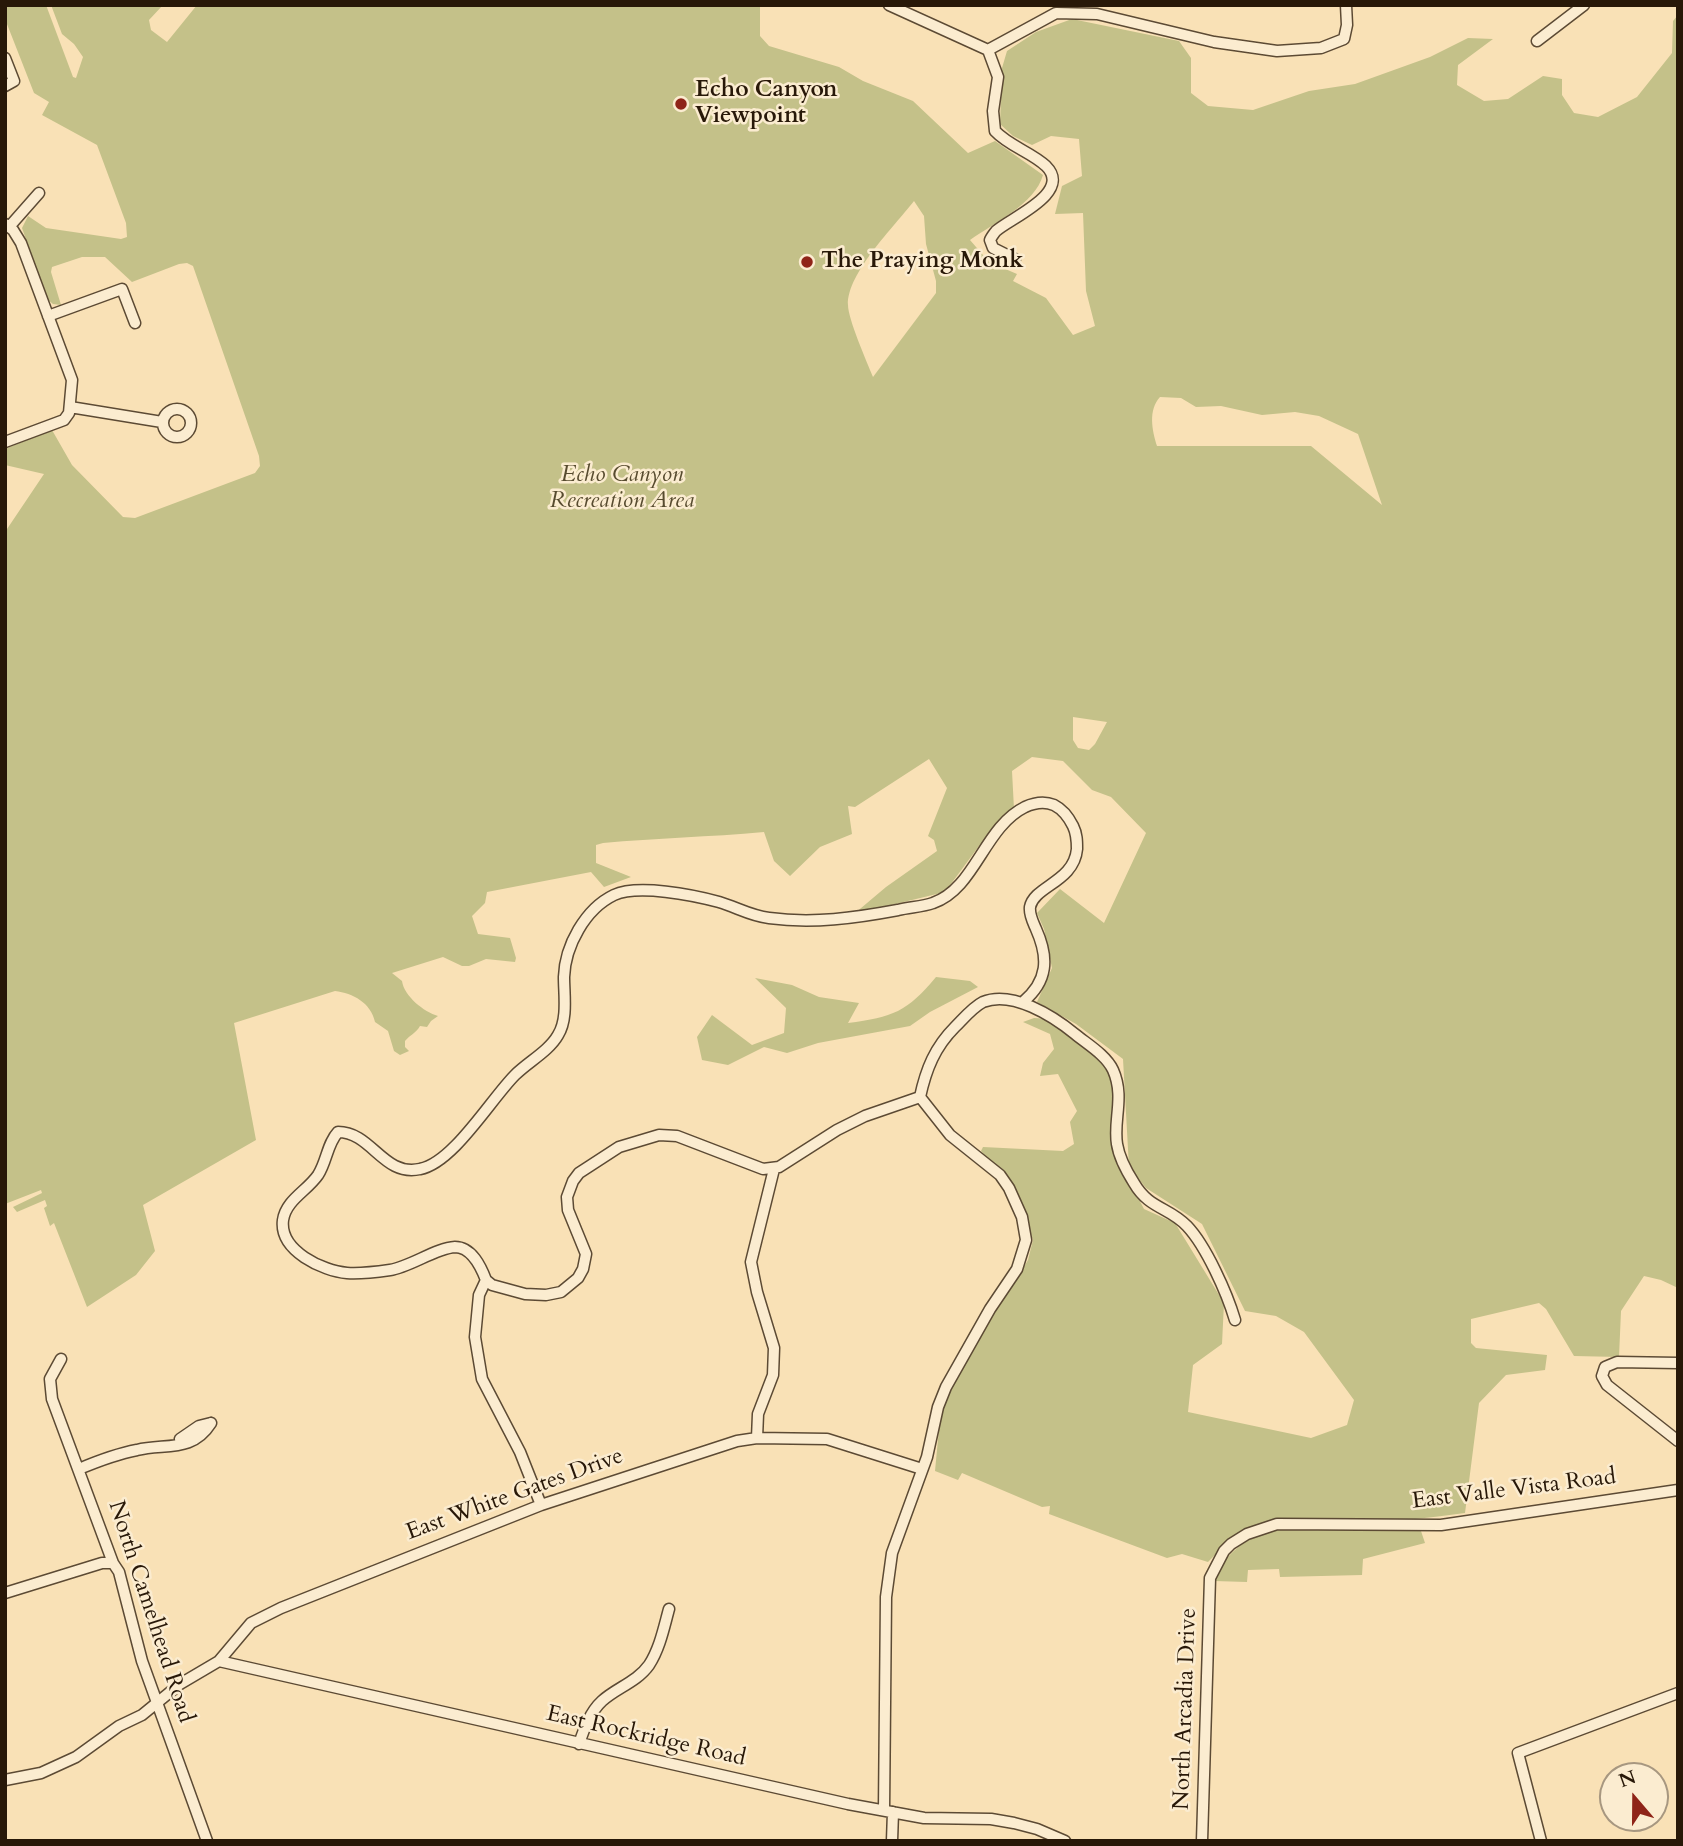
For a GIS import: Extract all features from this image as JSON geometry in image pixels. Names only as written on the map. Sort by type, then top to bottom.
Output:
[{"type":"street","points":[[889,5],[989,50],[998,77],[993,111],[995,131],[1045,166],[1052,175],[1049,191],[1021,216],[995,231],[989,240],[993,248],[1015,259]]},
{"type":"street","points":[[989,50],[1056,13],[1097,14],[1214,42],[1277,51],[1321,48],[1344,39],[1347,25],[1346,5]]},
{"type":"street","points":[[1537,41],[1584,5]]},
{"type":"street","points":[[6,64],[10,83]]},
{"type":"street","points":[[5,442],[64,420],[70,407],[72,380],[21,243],[7,225],[39,193]]},
{"type":"street","points":[[48,316],[122,289],[135,323]]},
{"type":"street","points":[[70,407],[162,422]]},
{"type":"street","points":[[920,1097],[855,1120],[774,1169],[763,1168],[677,1136],[659,1135],[619,1147],[579,1173],[573,1181],[567,1197],[568,1210],[586,1254],[578,1278],[561,1292],[546,1295],[525,1294],[492,1285],[486,1280],[471,1254],[465,1249],[454,1247],[392,1269],[348,1273],[334,1271],[316,1264],[296,1251],[284,1232],[282,1221],[288,1206],[323,1167],[331,1139],[338,1132],[349,1132],[363,1140],[387,1163],[395,1167],[416,1170],[430,1166],[463,1138],[514,1076],[557,1037],[564,1011],[564,972],[568,952],[582,924],[601,904],[630,890],[653,890],[719,902],[767,918],[790,920],[843,920],[933,903],[948,896],[958,886],[998,828],[1011,814],[1030,805],[1050,804],[1061,809],[1073,824],[1077,834],[1076,855],[1071,867],[1034,897],[1030,908],[1046,958],[1038,987],[1023,1002]]},
{"type":"street","points":[[920,1097],[928,1064],[947,1036],[977,1006],[990,1000],[1023,1002],[1053,1017],[1102,1055],[1113,1068],[1119,1097],[1116,1143],[1127,1171],[1146,1200],[1187,1226],[1200,1244],[1228,1299],[1235,1320]]},
{"type":"street","points":[[892,1841],[888,1811],[888,1576],[892,1553],[922,1469],[946,1387],[990,1309],[1017,1269],[1026,1240],[1022,1217],[1000,1175],[950,1135],[920,1097]]},
{"type":"street","points":[[757,1438],[758,1414],[773,1376],[774,1348],[751,1262],[774,1169]]},
{"type":"street","points":[[486,1280],[479,1296],[475,1337],[482,1379],[520,1451],[541,1505]]},
{"type":"street","name":"North Camelhead Road","points":[[61,1359],[53,1371],[50,1389],[113,1563],[119,1573],[156,1702],[207,1841]]},
{"type":"street","points":[[1678,1363],[1617,1362],[1605,1367],[1602,1376],[1607,1385],[1678,1441]]},
{"type":"street","points":[[79,1468],[128,1445],[180,1439],[199,1426],[211,1423],[205,1433],[182,1445],[111,1455]]},
{"type":"street","name":"East White Gates Drive","points":[[5,1780],[41,1773],[60,1765],[119,1726],[142,1715],[180,1684],[219,1661],[251,1623],[281,1608],[541,1505],[737,1441],[757,1438],[827,1439],[922,1469]]},
{"type":"street","name":"East Valle Vista Road","points":[[1210,1578],[1224,1551],[1231,1544],[1247,1534],[1277,1524],[1441,1525],[1678,1490]]},
{"type":"street","points":[[5,1593],[102,1563],[113,1563]]},
{"type":"street","name":"North Arcadia Drive","points":[[1202,1841],[1210,1578]]},
{"type":"street","points":[[579,1744],[594,1709],[639,1676],[649,1665],[670,1609]]},
{"type":"street","name":"East Rockridge Road","points":[[219,1661],[902,1815],[991,1819],[1037,1829],[1065,1841]]},
{"type":"street","points":[[1541,1841],[1518,1753],[1678,1693]]},
{"type":"green space","name":"Echo Canyon Recreation Area","points":[[5,5],[46,5],[73,77],[76,78],[83,57],[74,44],[62,34],[51,5],[163,5],[149,20],[151,30],[167,42],[197,5],[760,5],[760,36],[769,46],[839,67],[863,81],[913,101],[968,153],[995,141],[1043,175],[1039,185],[1023,204],[970,240],[989,262],[1017,274],[1013,281],[1046,298],[1073,335],[1095,326],[1086,291],[1083,213],[1055,214],[1062,186],[1082,176],[1079,139],[1051,136],[1032,145],[1013,136],[1000,124],[1002,68],[1007,51],[1036,32],[1072,19],[1179,41],[1191,58],[1191,93],[1208,106],[1253,110],[1309,91],[1355,84],[1430,57],[1468,38],[1493,39],[1458,65],[1457,85],[1484,101],[1508,99],[1543,76],[1562,79],[1562,95],[1574,113],[1598,117],[1637,97],[1672,53],[1673,21],[1678,15],[1678,1288],[1644,1276],[1621,1311],[1619,1357],[1574,1356],[1546,1309],[1539,1303],[1471,1319],[1471,1343],[1476,1348],[1547,1355],[1545,1370],[1506,1375],[1479,1403],[1465,1513],[1384,1521],[1293,1519],[1260,1524],[1227,1544],[1208,1562],[1182,1554],[1167,1558],[1049,1514],[1050,1506],[1042,1507],[962,1473],[958,1480],[935,1471],[941,1408],[997,1304],[1028,1260],[1033,1240],[1009,1181],[981,1151],[983,1147],[1063,1151],[1074,1144],[1070,1122],[1077,1111],[1058,1074],[1040,1076],[1043,1063],[1054,1049],[1050,1034],[1023,1022],[1034,1018],[1051,1019],[1107,1066],[1116,1093],[1111,1146],[1144,1209],[1175,1223],[1224,1303],[1222,1344],[1193,1365],[1188,1412],[1311,1438],[1347,1425],[1354,1400],[1304,1332],[1276,1316],[1245,1311],[1202,1224],[1146,1188],[1129,1167],[1123,1059],[1076,1024],[1037,1002],[1052,968],[1044,929],[1037,913],[1060,889],[1104,923],[1146,833],[1111,797],[1092,790],[1063,761],[1032,757],[1012,771],[1014,809],[979,846],[945,892],[854,914],[886,887],[937,851],[934,840],[928,836],[947,788],[929,759],[855,807],[848,806],[852,834],[820,847],[790,876],[774,861],[764,832],[603,843],[596,845],[596,863],[631,877],[604,887],[591,872],[487,892],[485,903],[472,916],[478,934],[510,938],[515,962],[486,959],[462,966],[443,957],[392,973],[402,981],[406,992],[416,1003],[438,1016],[427,1027],[420,1026],[405,1041],[405,1047],[409,1051],[400,1055],[394,1051],[388,1031],[375,1022],[370,1009],[355,997],[342,992],[335,991],[234,1023],[256,1140],[143,1205],[155,1251],[136,1275],[87,1307],[54,1223],[50,1226],[44,1208],[47,1206],[45,1200],[17,1212],[13,1207],[42,1193],[41,1190],[5,1204],[5,532],[44,474],[5,465],[5,449],[52,430],[72,465],[123,517],[135,518],[255,473],[260,466],[259,456],[193,266],[187,263],[179,264],[132,282],[105,257],[82,257],[52,267],[51,272],[61,305],[53,304],[47,299],[22,228],[28,216],[46,228],[121,239],[127,237],[126,223],[97,145],[42,115],[49,102],[34,93],[5,19]],"holes":[[[914,201],[924,216],[926,244],[936,281],[936,293],[873,377],[851,320],[848,305],[850,292],[863,265]],[[1160,397],[1181,398],[1196,407],[1221,406],[1262,415],[1295,412],[1319,416],[1358,434],[1382,505],[1311,446],[1157,446],[1152,420],[1156,402]],[[1073,717],[1107,722],[1089,750],[1078,748],[1073,740]]]},
{"type":"green space","points":[[936,977],[970,981],[978,987],[930,1012],[910,1026],[818,1043],[787,1053],[764,1047],[728,1065],[702,1060],[697,1037],[712,1015],[752,1045],[784,1033],[786,1008],[755,978],[792,985],[819,997],[859,1003],[848,1023],[898,1011],[916,998]]},
{"type":"green space","points":[[1278,1528],[1421,1531],[1425,1543],[1363,1559],[1362,1575],[1280,1577],[1279,1569],[1248,1570],[1247,1582],[1214,1581],[1231,1553],[1247,1541]]},
{"type":"place","name":"Echo Canyon Viewpoint","points":[[681,104]]},
{"type":"place","name":"The Praying Monk","points":[[807,262]]}]
